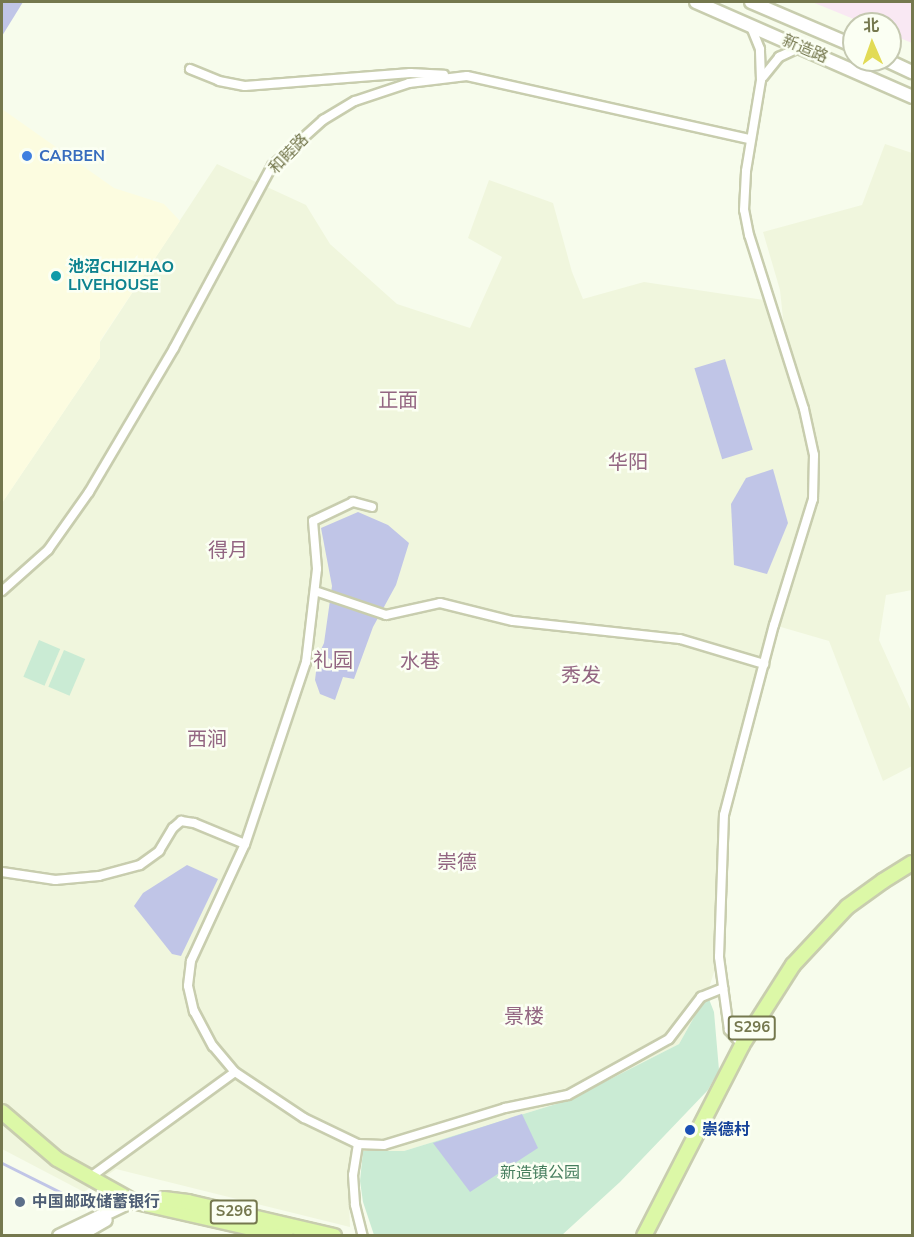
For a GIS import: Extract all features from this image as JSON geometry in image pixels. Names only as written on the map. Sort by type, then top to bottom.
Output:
[{"type":"main road","name":"新造路","points":[[696,2],[912,97]]},
{"type":"main road","name":"新造路","points":[[751,2],[842,41]]},
{"type":"main road","name":"S296","points":[[644,1236],[742,1045],[774,992],[816,938],[864,894],[912,864]]},
{"type":"main road","name":"S296","points":[[2,1112],[57,1159],[138,1203],[165,1207],[286,1236]]},
{"type":"main road","name":"S296","points":[[138,1203],[158,1199],[189,1202],[334,1236]]},
{"type":"main road","points":[[59,1236],[138,1203]]},
{"type":"main road","points":[[78,1236],[138,1203]]},
{"type":"street","points":[[742,1045],[729,1030],[719,957],[724,815],[764,664],[813,499],[814,455],[804,409],[748,235],[744,210],[750,139],[761,80],[760,49],[756,34],[748,24]]},
{"type":"street","points":[[761,80],[767,69],[779,57],[800,47]]},
{"type":"street","points":[[190,69],[219,81],[245,86],[410,73],[467,76]]},
{"type":"street","name":"和睦路","points":[[2,591],[48,550],[89,492],[179,339],[272,166],[323,120],[355,101],[409,83],[467,76],[750,139]]},
{"type":"street","points":[[372,507],[352,502],[313,521],[317,569],[306,662],[245,844],[191,961],[188,986],[194,1011],[213,1046],[235,1072],[304,1119],[358,1144],[384,1144],[505,1108],[568,1095],[669,1039],[701,997],[723,988]]},
{"type":"street","points":[[315,591],[386,615],[440,603],[513,621],[680,639],[764,664]]},
{"type":"street","points":[[2,872],[55,880],[99,876],[140,865],[159,850],[173,828],[181,821],[194,822],[245,844]]},
{"type":"street","points":[[89,1178],[235,1072]]},
{"type":"street","points":[[358,1144],[352,1175],[355,1204],[363,1236]]},
{"type":"shaded area","points":[[812,2],[912,2],[912,43],[902,39],[902,12],[842,12],[842,14]]},
{"type":"shaded area","points":[[2,109],[114,188],[164,204],[180,221],[100,341],[100,358],[2,503]]},
{"type":"shaded area","points":[[885,144],[912,153],[912,590],[886,595],[879,640],[912,713],[912,766],[883,781],[829,641],[774,625],[724,815],[719,957],[707,994],[679,1044],[569,1100],[404,1151],[351,1151],[348,1175],[350,1227],[116,1169],[84,1192],[2,1149],[2,503],[100,358],[100,342],[217,164],[306,205],[330,244],[397,304],[470,328],[502,257],[468,238],[489,180],[553,203],[572,272],[583,299],[644,282],[771,301],[786,347],[780,290],[763,232],[862,205]]},
{"type":"green space","points":[[39,640],[60,649],[45,686],[23,677]]},
{"type":"green space","points":[[64,650],[85,659],[70,696],[48,687]]},
{"type":"green space","name":"新造镇公园","points":[[707,994],[714,1012],[719,1070],[708,1090],[620,1182],[562,1235],[374,1235],[363,1202],[360,1181],[363,1151],[404,1151],[569,1100],[679,1044]]},
{"type":"water","points":[[2,2],[23,2],[2,36]]},
{"type":"water","points":[[725,359],[753,450],[722,459],[694,368]]},
{"type":"water","points":[[773,469],[788,523],[767,574],[734,565],[731,504],[746,478]]},
{"type":"water","points":[[358,512],[388,525],[409,543],[396,585],[373,627],[354,679],[343,677],[335,700],[320,694],[315,680],[318,656],[324,643],[332,586],[321,528]]},
{"type":"water","points":[[187,865],[218,879],[181,956],[172,954],[134,906],[143,893]]},
{"type":"water","points":[[522,1114],[538,1148],[470,1192],[433,1143]]},
{"type":"waterway","points":[[2,1163],[76,1200]]},
{"type":"place","name":"CARBEN","points":[[27,156]]},
{"type":"place","name":"池沼CHIZHAO LIVEHOUSE","points":[[56,276]]},
{"type":"place","name":"崇德村","points":[[690,1130]]},
{"type":"place","name":"中国邮政储蓄银行","points":[[20,1202]]},
{"type":"district","name":"正面","points":[[398,400]]},
{"type":"district","name":"华阳","points":[[628,462]]},
{"type":"district","name":"得月","points":[[228,550]]},
{"type":"district","name":"礼园","points":[[333,660]]},
{"type":"district","name":"水巷","points":[[420,661]]},
{"type":"district","name":"秀发","points":[[581,675]]},
{"type":"district","name":"西涧","points":[[207,739]]},
{"type":"district","name":"崇德","points":[[457,862]]},
{"type":"district","name":"景楼","points":[[524,1016]]}]
